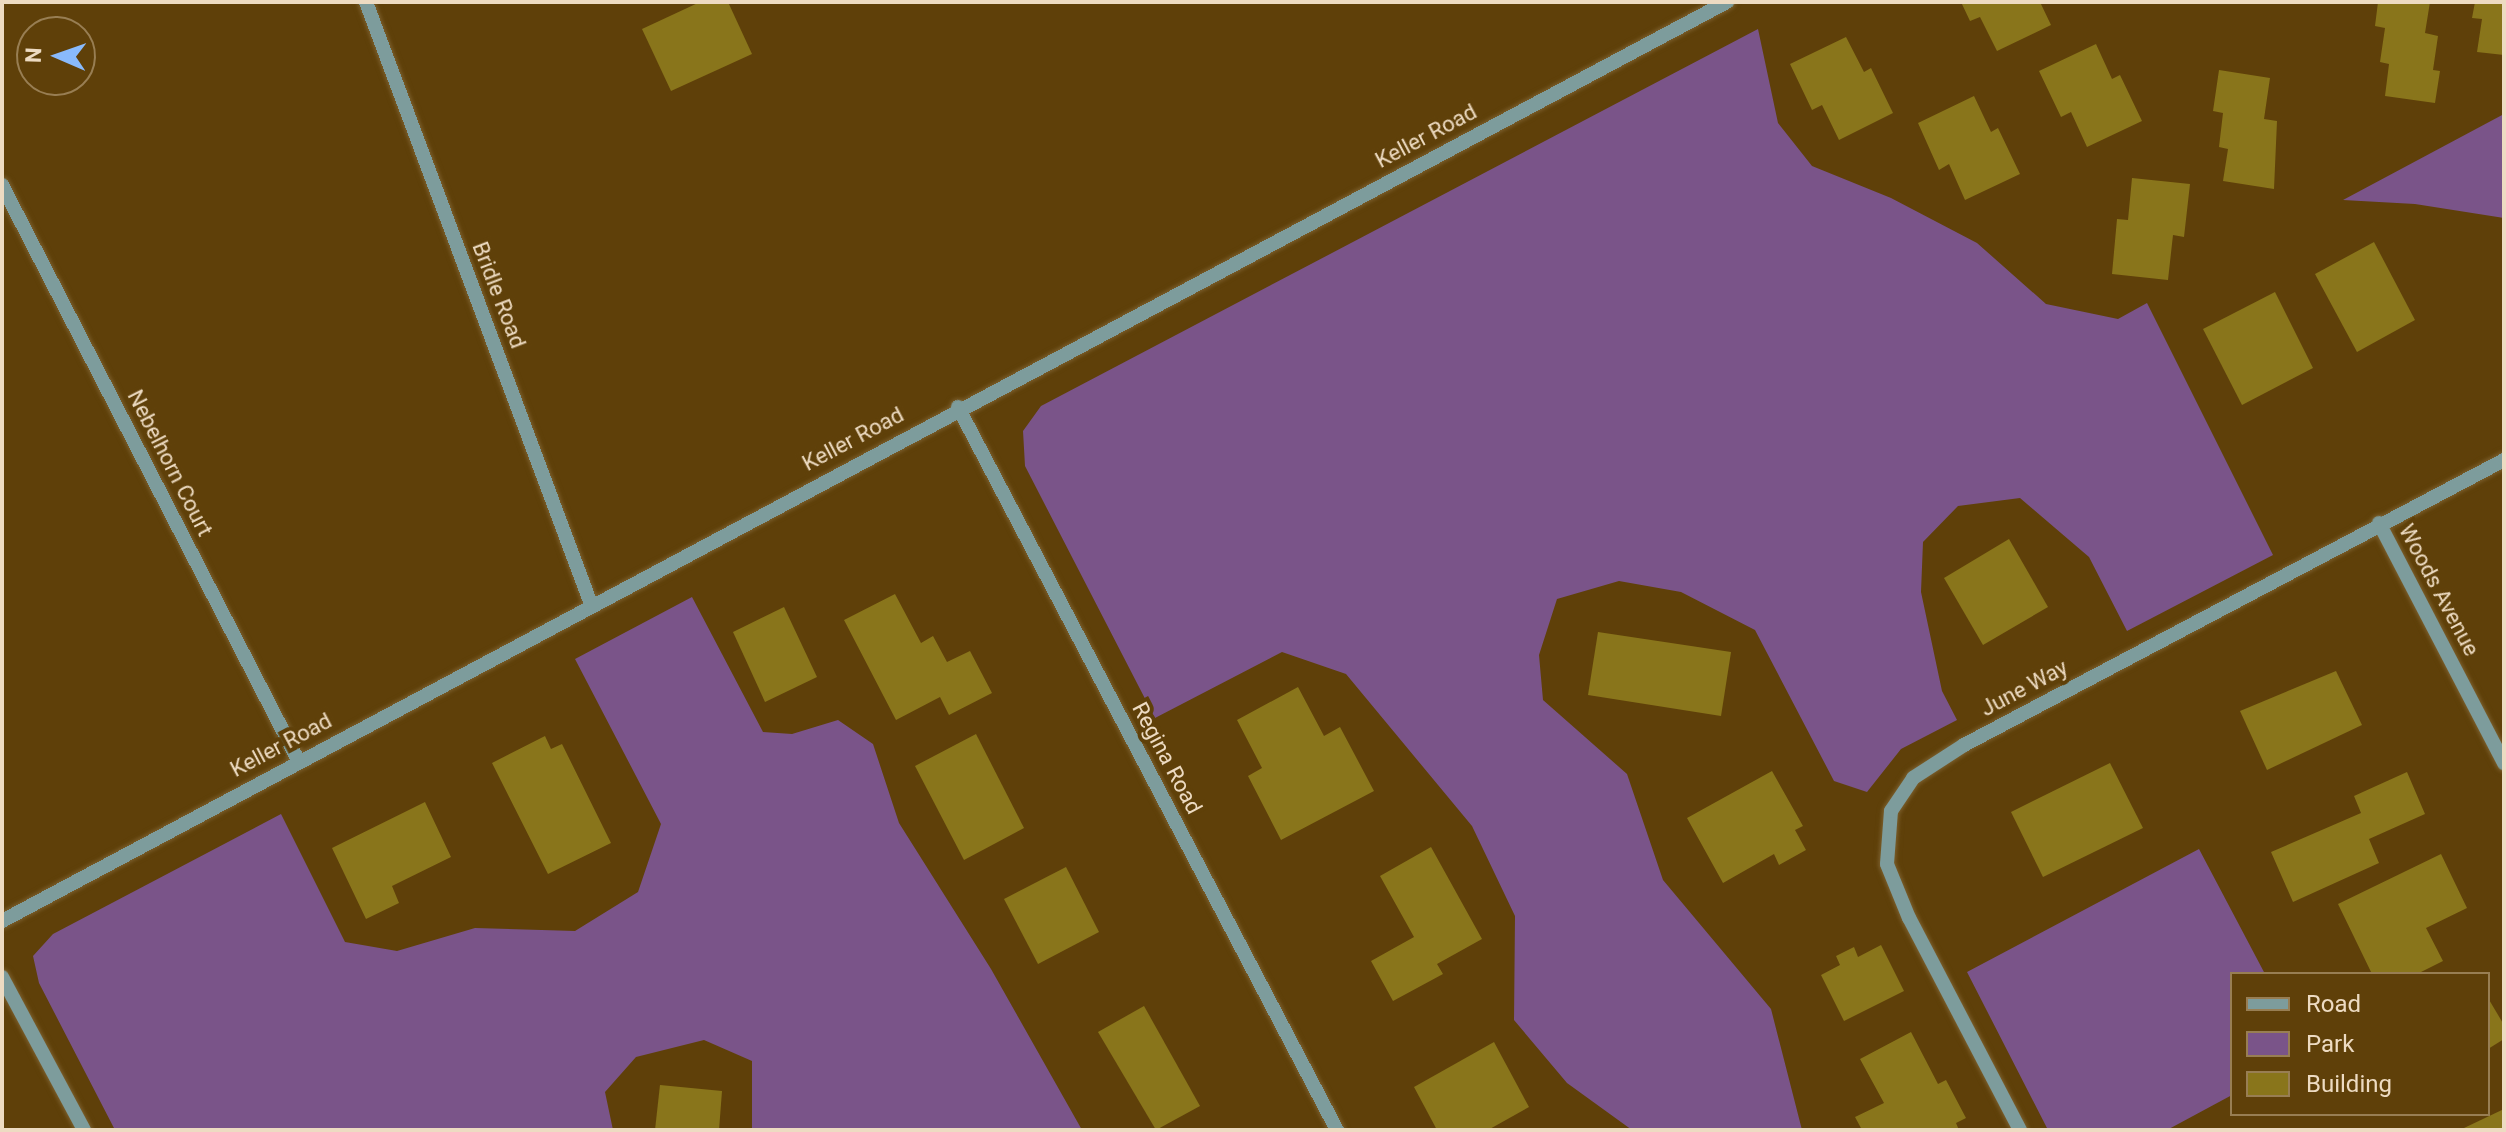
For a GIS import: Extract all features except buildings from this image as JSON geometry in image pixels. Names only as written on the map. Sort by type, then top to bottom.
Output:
[{"type":"street","name":"Keller Road","points":[[2,921],[958,407],[1727,2]]},
{"type":"street","name":"Bridle Road","points":[[371,4],[591,604]]},
{"type":"street","name":"Nebelhorn Court","points":[[2,185],[298,760]]},
{"type":"street","name":"Regina Road","points":[[958,407],[1337,1130]]},
{"type":"street","name":"June Way","points":[[2020,1130],[1909,918],[1887,864],[1891,811],[1913,778],[1964,745],[2379,523],[2504,460]]},
{"type":"street","name":"Woods Avenue","points":[[2379,523],[2504,763]]},
{"type":"street","points":[[2,977],[84,1130]]},
{"type":"green space","points":[[1758,29],[1778,123],[1812,166],[1891,198],[1977,243],[2046,304],[2118,319],[2147,303],[2273,555],[2127,631],[2089,557],[2020,498],[1958,506],[1923,542],[1921,592],[1942,691],[1957,720],[1901,749],[1867,792],[1834,781],[1755,630],[1681,592],[1619,581],[1557,599],[1539,655],[1543,700],[1627,774],[1663,880],[1771,1009],[1802,1130],[1632,1130],[1567,1083],[1514,1020],[1515,916],[1472,826],[1346,674],[1282,652],[1155,718],[1025,466],[1023,431],[1041,406]]},
{"type":"green space","points":[[2504,114],[2504,218],[2415,204],[2343,200]]},
{"type":"green space","points":[[692,597],[763,732],[792,734],[838,720],[873,744],[899,823],[991,969],[1082,1130],[752,1130],[752,1061],[704,1040],[636,1057],[605,1092],[613,1130],[115,1130],[39,983],[33,956],[53,934],[281,814],[345,942],[397,951],[475,928],[575,931],[638,892],[661,824],[575,659]]},
{"type":"green space","points":[[2199,849],[2264,972],[2230,972],[2230,1096],[2167,1130],[2048,1130],[1967,972]]}]
